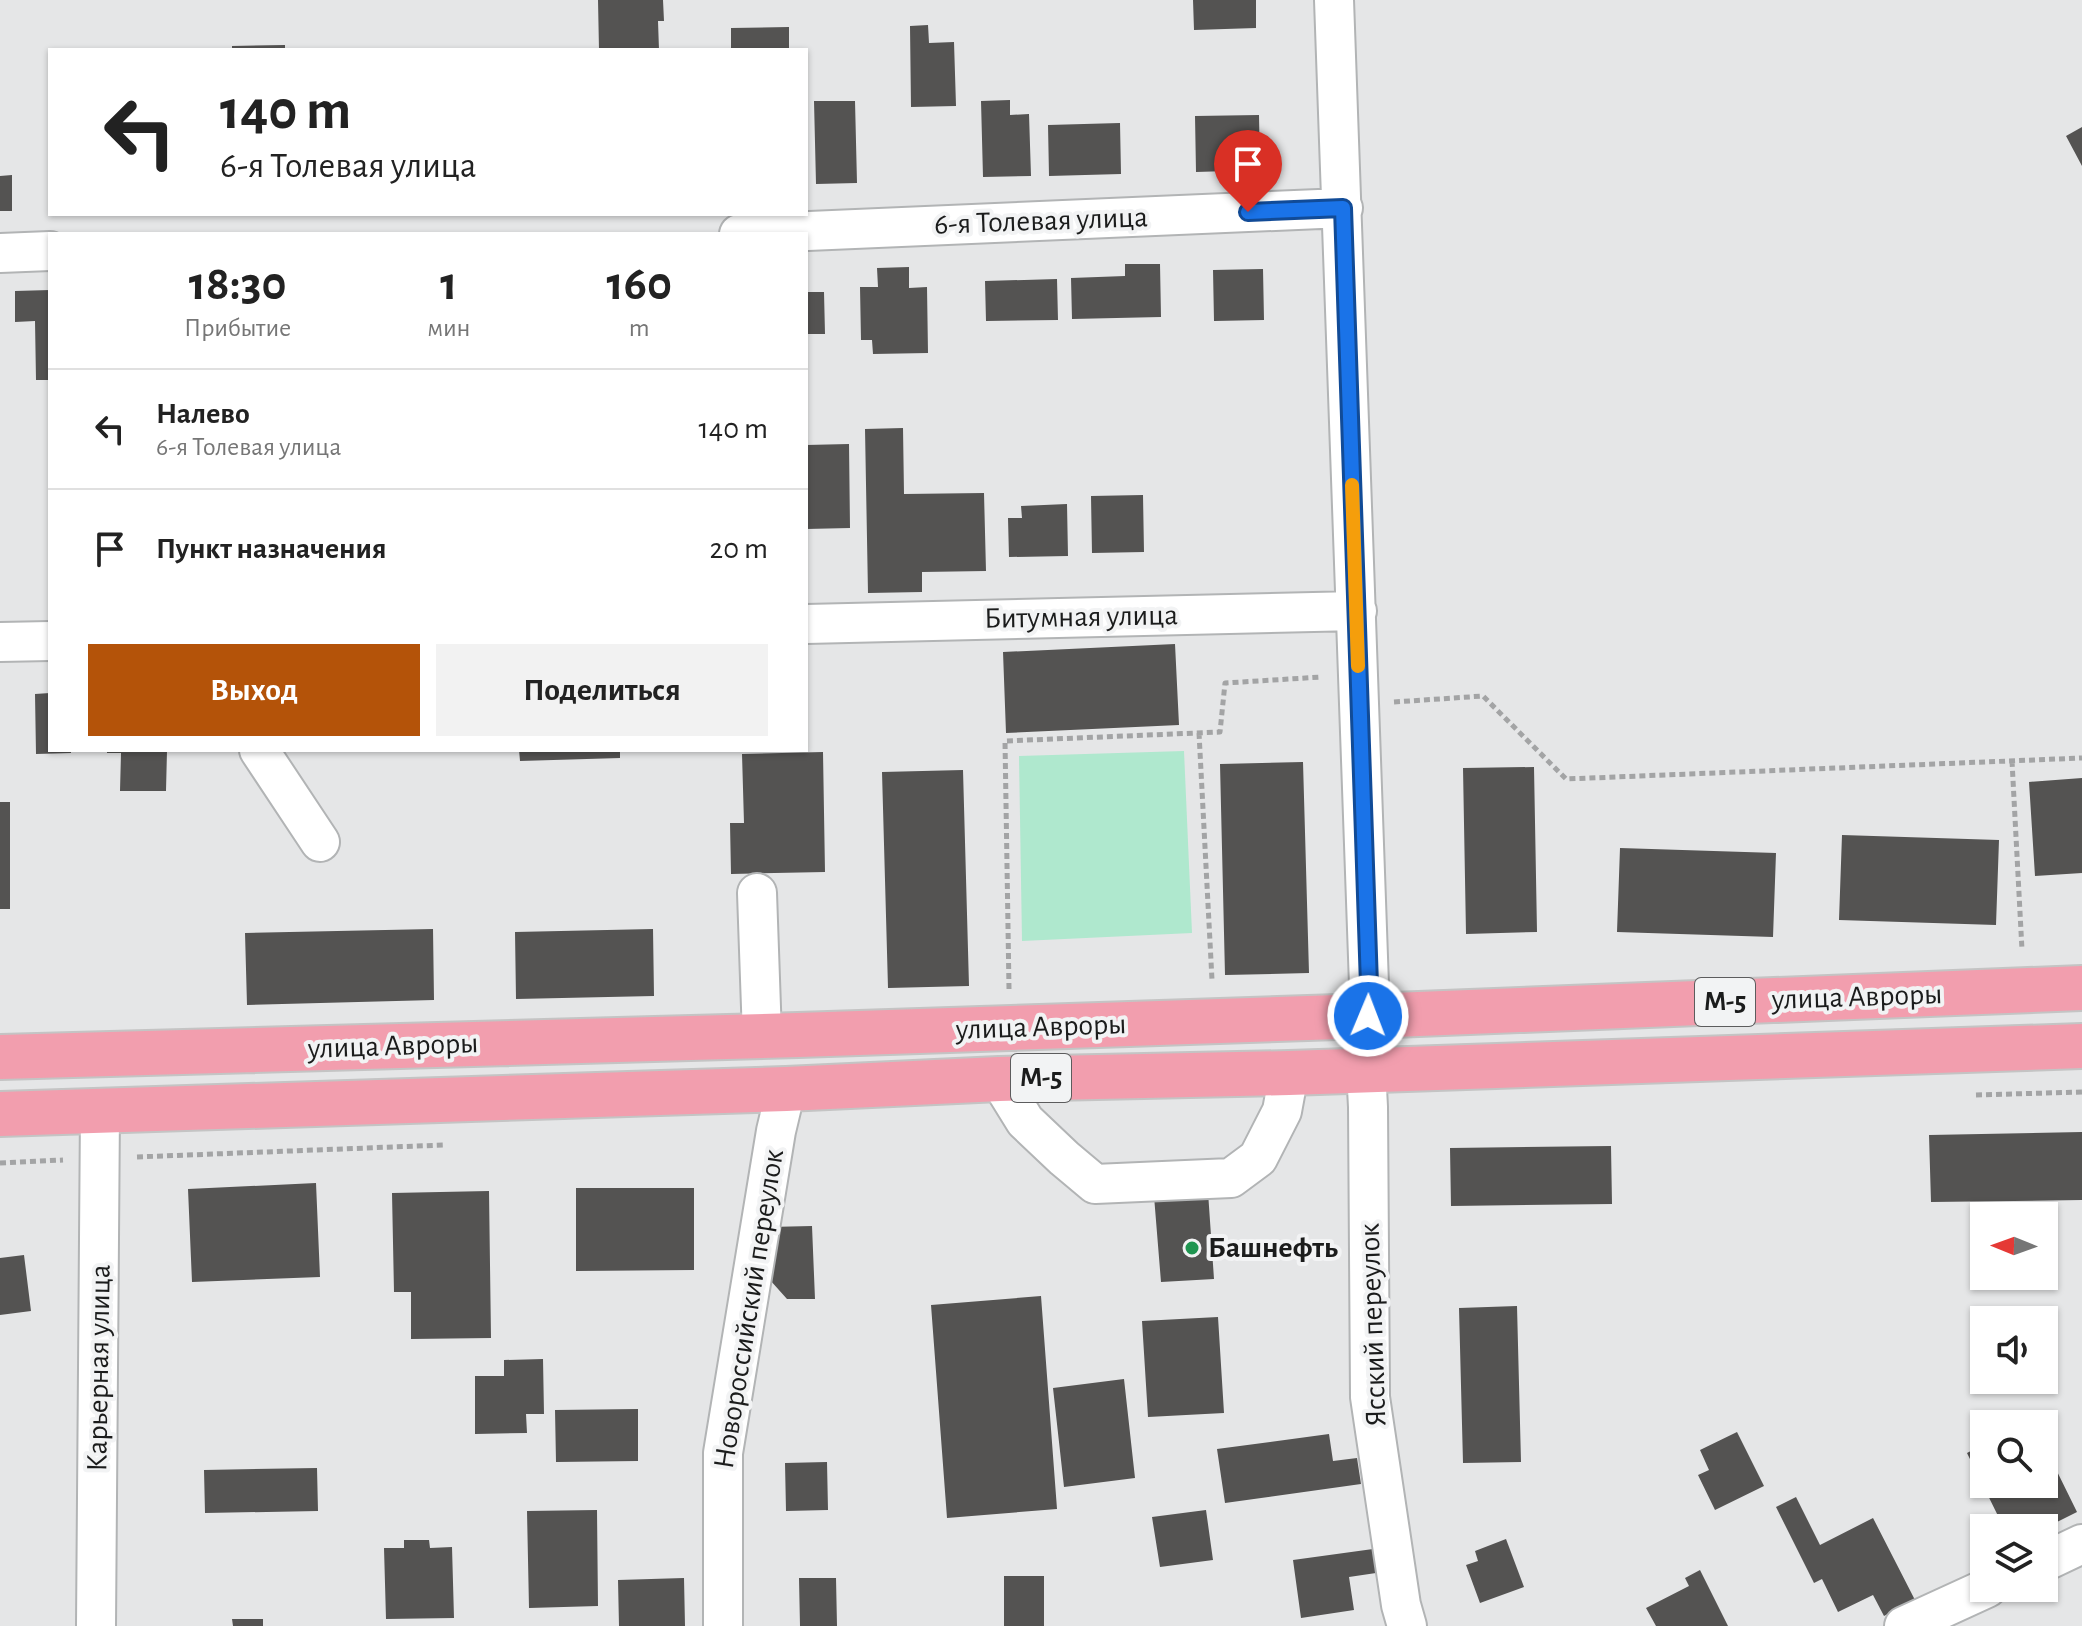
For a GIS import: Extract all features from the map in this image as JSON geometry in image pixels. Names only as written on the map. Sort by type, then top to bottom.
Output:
[{"type":"main road","name":"улица Авроры","points":[[0,1057],[1368,1016],[2082,988]]},
{"type":"main road","name":"улица Авроры","points":[[0,1114],[2082,1046]]},
{"type":"street","points":[[1334,0],[1357,611],[1368,1016]]},
{"type":"street","name":"6-я Толевая улица","points":[[785,232],[1343,208]]},
{"type":"street","points":[[0,253],[48,251]]},
{"type":"street","name":"Битумная улица","points":[[808,624],[1357,611]]},
{"type":"street","points":[[0,642],[48,641]]},
{"type":"street","points":[[260,752],[320,842]]},
{"type":"street","points":[[757,893],[762,1036]]},
{"type":"street","name":"Ясский переулок","points":[[1366,1069],[1370,1397],[1401,1605],[1407,1626]]},
{"type":"street","points":[[999,1079],[1025,1121],[1095,1184],[1231,1178],[1258,1158],[1282,1111],[1289,1073]]},
{"type":"street","name":"Новороссийский переулок","points":[[723,1626],[723,1453],[776,1131],[786,1089]]},
{"type":"street","name":"Карьерная улица","points":[[96,1626],[100,1110]]},
{"type":"street","points":[[2058,1555],[2082,1544]]},
{"type":"street","points":[[1904,1626],[1970,1596]]},
{"type":"path","points":[[1009,994],[1005,741],[1220,732],[1225,683],[1483,696],[1566,779],[2082,758]]},
{"type":"path","points":[[1199,733],[1212,989]]},
{"type":"path","points":[[2012,761],[2022,951]]},
{"type":"green space","points":[[1184,751],[1192,933],[1022,941],[1019,756]]},
{"type":"building","points":[[598,0],[663,0],[664,21],[658,21],[659,48],[599,48]]},
{"type":"building","points":[[1193,0],[1256,0],[1256,28],[1194,30]]},
{"type":"building","points":[[928,25],[929,43],[954,42],[956,106],[911,107],[910,26]]},
{"type":"building","points":[[789,27],[789,48],[731,48],[731,28]]},
{"type":"building","points":[[285,45],[285,48],[232,48]]},
{"type":"building","points":[[1010,100],[1010,115],[1029,114],[1031,176],[983,177],[981,101]]},
{"type":"building","points":[[814,101],[855,101],[857,183],[816,184]]},
{"type":"building","points":[[1259,115],[1260,170],[1196,172],[1195,116]]},
{"type":"building","points":[[1120,123],[1121,174],[1049,176],[1048,125]]},
{"type":"building","points":[[2082,127],[2082,166],[2066,136]]},
{"type":"building","points":[[12,175],[12,211],[0,211],[0,176]]},
{"type":"building","points":[[1125,264],[1160,264],[1161,317],[1072,319],[1071,278],[1125,276]]},
{"type":"building","points":[[909,267],[909,288],[927,287],[928,353],[873,354],[872,340],[861,340],[860,287],[878,287],[877,268]]},
{"type":"building","points":[[1263,269],[1264,320],[1214,321],[1213,270]]},
{"type":"building","points":[[1057,279],[1058,320],[986,321],[985,281]]},
{"type":"building","points":[[48,290],[48,380],[36,380],[35,321],[15,322],[15,291]]},
{"type":"building","points":[[808,292],[824,292],[825,334],[808,334]]},
{"type":"building","points":[[903,428],[904,494],[984,493],[986,571],[922,572],[922,592],[868,593],[865,429]]},
{"type":"building","points":[[849,444],[850,528],[808,529],[808,445]]},
{"type":"building","points":[[1143,495],[1144,552],[1092,553],[1091,496]]},
{"type":"building","points":[[1067,504],[1068,556],[1009,557],[1008,518],[1022,518],[1021,506]]},
{"type":"building","points":[[1175,644],[1179,725],[1006,733],[1003,652]]},
{"type":"building","points":[[48,693],[48,752],[71,753],[36,754],[35,694]]},
{"type":"building","points":[[167,752],[166,791],[120,791],[121,753],[107,753]]},
{"type":"building","points":[[519,752],[620,752],[620,758],[520,761]]},
{"type":"building","points":[[823,752],[825,872],[731,874],[730,823],[744,823],[742,754]]},
{"type":"building","points":[[1303,762],[1309,973],[1225,975],[1220,764]]},
{"type":"building","points":[[1534,767],[1537,932],[1466,934],[1463,768]]},
{"type":"building","points":[[963,770],[969,986],[888,988],[882,772]]},
{"type":"building","points":[[2082,778],[2082,873],[2035,876],[2029,782]]},
{"type":"building","points":[[0,802],[10,802],[10,909],[0,909]]},
{"type":"building","points":[[1842,835],[1999,840],[1996,925],[1839,920]]},
{"type":"building","points":[[1620,848],[1776,853],[1773,937],[1617,932]]},
{"type":"building","points":[[433,929],[434,1000],[247,1005],[245,933]]},
{"type":"building","points":[[653,929],[654,996],[516,999],[515,932]]},
{"type":"building","points":[[2082,1132],[2082,1200],[1931,1202],[1929,1135]]},
{"type":"building","points":[[1611,1146],[1612,1204],[1451,1206],[1450,1148]]},
{"type":"building","points":[[316,1183],[320,1277],[192,1282],[188,1189]]},
{"type":"building","points":[[576,1188],[694,1188],[694,1270],[576,1271]]},
{"type":"building","points":[[489,1191],[491,1338],[411,1339],[411,1292],[394,1292],[392,1193]]},
{"type":"building","points":[[1208,1192],[1214,1279],[1161,1282],[1154,1196]]},
{"type":"building","points":[[812,1226],[815,1299],[787,1299],[770,1280],[769,1227]]},
{"type":"building","points":[[24,1255],[31,1311],[0,1315],[0,1258]]},
{"type":"building","points":[[1041,1296],[1057,1509],[947,1518],[931,1305]]},
{"type":"building","points":[[1517,1306],[1521,1462],[1463,1463],[1459,1308]]},
{"type":"building","points":[[1218,1317],[1224,1413],[1148,1417],[1142,1321]]},
{"type":"building","points":[[543,1359],[544,1414],[526,1414],[527,1433],[475,1434],[475,1376],[504,1376],[504,1360]]},
{"type":"building","points":[[1124,1379],[1135,1478],[1064,1487],[1053,1388]]},
{"type":"building","points":[[638,1409],[638,1461],[556,1462],[555,1410]]},
{"type":"building","points":[[1737,1432],[1764,1486],[1715,1510],[1698,1475],[1709,1470],[1700,1450]]},
{"type":"building","points":[[1329,1434],[1333,1461],[1357,1458],[1361,1484],[1225,1503],[1217,1449]]},
{"type":"building","points":[[827,1462],[828,1510],[786,1511],[785,1463]]},
{"type":"building","points":[[317,1468],[318,1511],[205,1513],[204,1470]]},
{"type":"building","points":[[2058,1473],[2077,1512],[2058,1522],[2058,1514],[1997,1514],[1989,1498],[2058,1498]]},
{"type":"building","points":[[1796,1497],[1820,1545],[1873,1518],[1915,1600],[1884,1616],[1873,1595],[1838,1612],[1822,1579],[1814,1583],[1776,1507]]},
{"type":"building","points":[[597,1510],[598,1606],[529,1608],[527,1511]]},
{"type":"building","points":[[1206,1510],[1213,1560],[1160,1567],[1152,1517]]},
{"type":"building","points":[[1506,1539],[1524,1587],[1480,1603],[1466,1565],[1478,1561],[1475,1551]]},
{"type":"building","points":[[404,1540],[429,1540],[430,1548],[452,1547],[454,1618],[386,1619],[384,1548],[404,1548]]},
{"type":"building","points":[[1373,1549],[1376,1573],[1349,1577],[1354,1610],[1301,1618],[1293,1560]]},
{"type":"building","points":[[1700,1570],[1728,1626],[1656,1626],[1646,1608],[1689,1586],[1685,1578]]},
{"type":"building","points":[[1004,1576],[1044,1576],[1044,1626],[1004,1626]]},
{"type":"building","points":[[684,1578],[685,1626],[619,1626],[618,1580]]},
{"type":"building","points":[[799,1578],[836,1578],[837,1626],[800,1626]]},
{"type":"building","points":[[232,1619],[263,1619],[263,1626],[233,1626]]},
{"type":"slow traffic","points":[[1352,485],[1358,666]]},
{"type":"place","name":"Башнефть","points":[[1192,1248]]},
{"type":"route","points":[[1248,212],[1343,208],[1368,1016]]}]
